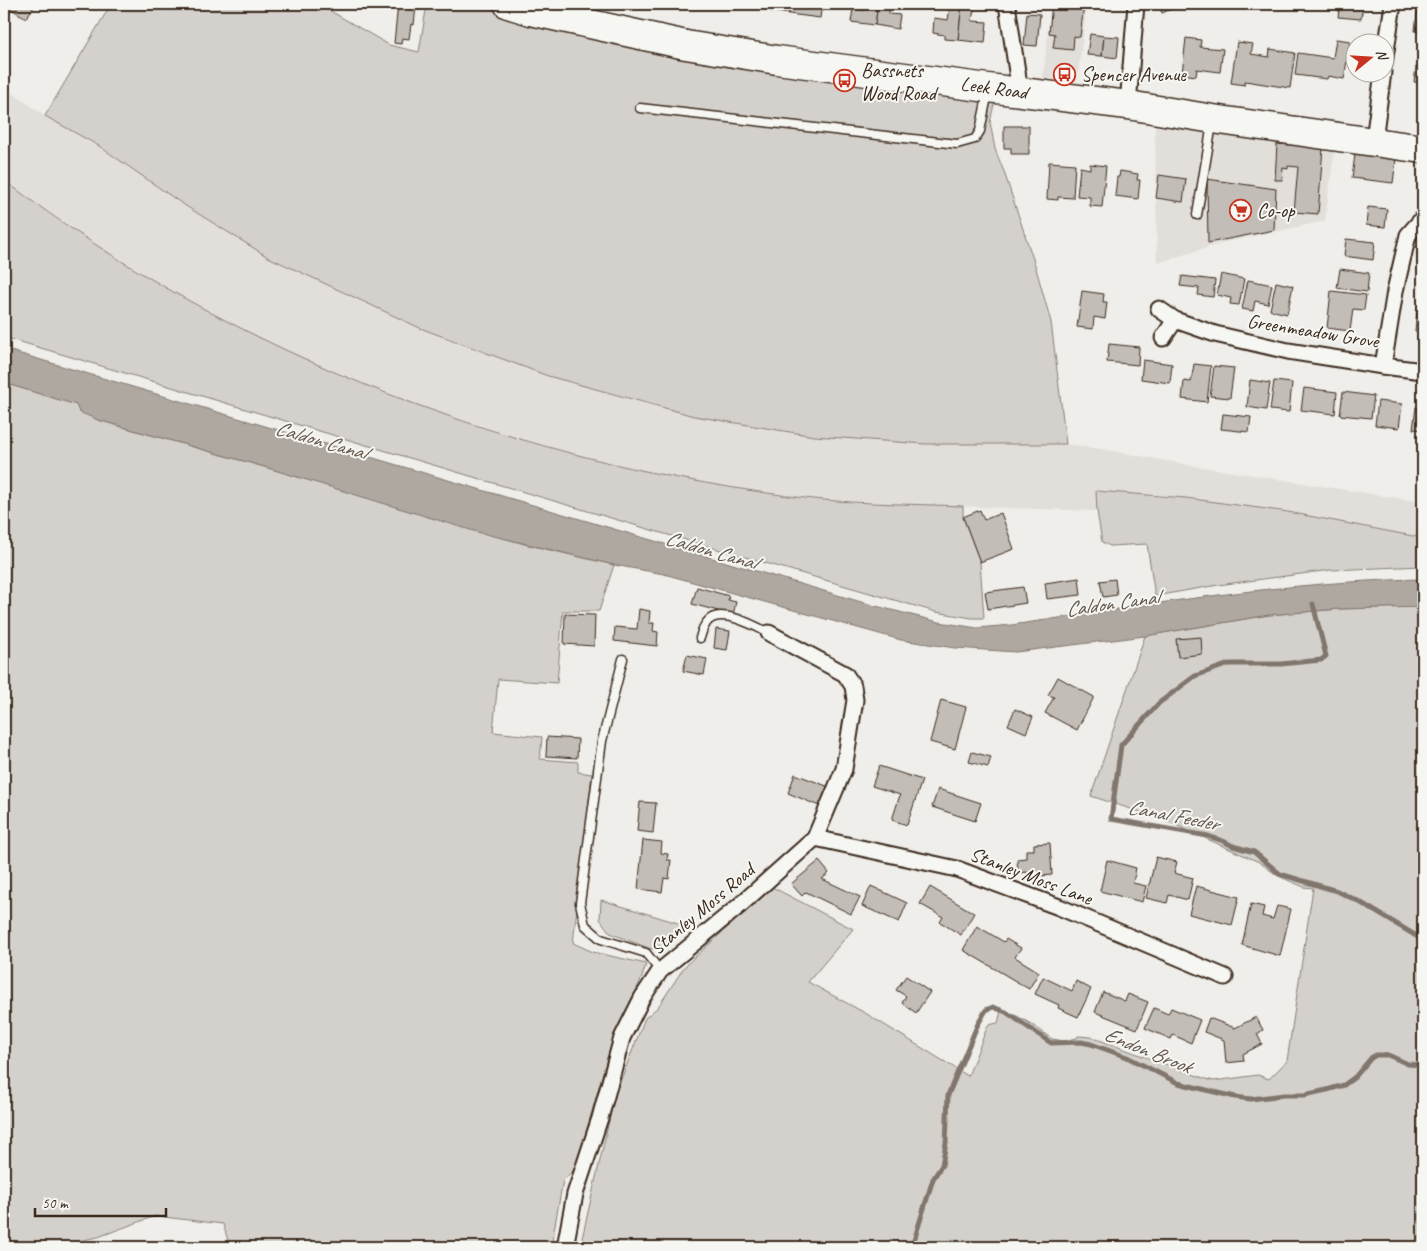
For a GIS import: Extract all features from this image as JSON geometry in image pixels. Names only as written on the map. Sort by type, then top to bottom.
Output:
[{"type":"highway","name":"Leek Road","points":[[508,4],[686,45],[777,60],[1128,105],[1213,119],[1374,140],[1423,149]]},
{"type":"street","points":[[1007,4],[1020,92]]},
{"type":"street","points":[[1128,105],[1136,4]]},
{"type":"street","points":[[1389,32],[1393,4]]},
{"type":"street","points":[[1374,140],[1382,82]]},
{"type":"street","name":"Greenmeadow Grove","points":[[1159,308],[1174,320],[1215,334],[1288,351],[1383,366],[1394,291],[1408,235],[1423,218]]},
{"type":"street","points":[[1163,338],[1174,320]]},
{"type":"street","points":[[1383,366],[1423,372]]},
{"type":"street","name":"Stanley Moss Road","points":[[565,1247],[575,1194],[600,1118],[622,1038],[642,998],[660,971],[739,906],[815,838],[844,769],[855,700],[853,686],[845,674],[769,633]]},
{"type":"street","name":"Stanley Moss Lane","points":[[815,838],[957,868],[1059,907],[1225,977]]},
{"type":"lane","points":[[640,108],[957,144],[975,139],[980,131],[988,88]]},
{"type":"lane","points":[[1197,215],[1213,119]]},
{"type":"lane","points":[[700,638],[706,623],[710,619],[721,616],[728,616],[769,633]]},
{"type":"lane","points":[[623,659],[602,741],[580,903],[585,925],[601,939],[646,952],[660,971]]},
{"type":"shaded area","points":[[111,4],[311,4],[327,9],[389,45],[419,52],[427,4],[473,4],[510,14],[995,100],[990,122],[995,149],[1035,265],[1051,322],[1066,444],[925,444],[814,436],[694,416],[548,376],[420,328],[268,257],[181,203],[99,146],[45,116]]},
{"type":"shaded area","points":[[1051,4],[1087,4],[1077,82],[1043,78]]},
{"type":"shaded area","points":[[4,87],[45,116],[99,146],[181,203],[268,257],[420,328],[548,376],[694,416],[814,436],[925,444],[1066,444],[1423,502],[1423,538],[1288,512],[1186,498],[1097,491],[1097,511],[815,499],[730,487],[627,468],[537,443],[421,407],[292,354],[190,302],[103,250],[4,180]]},
{"type":"shaded area","points":[[1155,126],[1335,146],[1325,221],[1226,242],[1157,263]]},
{"type":"shaded area","points":[[4,180],[94,243],[188,300],[286,350],[387,393],[491,430],[597,460],[705,483],[813,499],[963,506],[963,517],[980,562],[984,618],[936,612],[658,532],[4,337]]},
{"type":"shaded area","points":[[4,349],[868,604],[939,622],[977,628],[1012,625],[1268,589],[1320,584],[1423,579],[1423,607],[1339,609],[1269,615],[1145,636],[1016,652],[955,648],[901,640],[664,574],[614,565],[477,532],[268,468],[98,420],[79,412],[76,405],[4,383]]},
{"type":"shaded area","points":[[4,383],[77,405],[98,420],[524,544],[614,565],[599,611],[563,611],[557,683],[498,679],[493,732],[542,737],[540,759],[578,762],[578,772],[592,774],[573,943],[593,952],[646,964],[607,1058],[576,1168],[563,1180],[551,1247],[230,1247],[223,1224],[155,1216],[98,1237],[48,1247],[4,1247]]},
{"type":"shaded area","points":[[1096,491],[1186,498],[1288,512],[1423,538],[1423,566],[1331,570],[1218,585],[1155,596],[1147,544],[1110,546],[1102,542]]},
{"type":"shaded area","points":[[1423,607],[1423,1247],[580,1247],[615,1095],[645,1018],[658,1007],[685,966],[772,887],[853,929],[808,982],[865,1013],[968,1076],[988,1025],[998,1023],[1001,1011],[1017,1016],[1052,1039],[1064,1041],[1077,1038],[1078,1036],[1091,1037],[1206,1079],[1214,1081],[1258,1075],[1269,1079],[1287,1061],[1313,888],[1304,887],[1278,876],[1259,862],[1164,820],[1091,796],[1145,636],[1269,615],[1339,609]]},
{"type":"shaded area","points":[[601,900],[688,926],[664,948],[651,949],[610,933],[600,919]]},
{"type":"building","points":[[10,4],[36,4],[26,18],[8,7]]},
{"type":"building","points":[[87,4],[100,4],[96,10]]},
{"type":"building","points":[[398,4],[416,6],[414,25],[411,24],[409,39],[402,38],[401,44],[394,43]]},
{"type":"building","points":[[767,4],[791,4],[789,14],[766,10]]},
{"type":"building","points":[[791,4],[822,4],[820,18],[789,14]]},
{"type":"building","points":[[866,4],[878,4],[875,25],[851,22],[853,9],[865,10]]},
{"type":"building","points":[[878,4],[890,4],[889,14],[900,15],[898,29],[875,25]]},
{"type":"building","points":[[955,4],[962,4],[958,40],[944,39],[944,35],[933,33],[934,18],[948,20],[950,6],[955,7]]},
{"type":"building","points":[[962,4],[969,4],[969,8],[974,9],[972,21],[987,22],[985,43],[958,40]]},
{"type":"building","points":[[1052,4],[1084,4],[1080,37],[1074,36],[1073,50],[1053,48],[1055,34],[1049,33]]},
{"type":"building","points":[[1159,4],[1175,4],[1176,7],[1162,13]]},
{"type":"building","points":[[1340,4],[1363,4],[1361,19],[1338,17]]},
{"type":"building","points":[[1418,4],[1423,4],[1423,14],[1417,13]]},
{"type":"building","points":[[1027,13],[1040,14],[1037,46],[1024,45]]},
{"type":"building","points":[[1417,13],[1423,14],[1423,32],[1415,31]]},
{"type":"building","points":[[1090,34],[1104,36],[1102,56],[1087,55]]},
{"type":"building","points":[[1104,36],[1119,37],[1117,58],[1102,56]]},
{"type":"building","points":[[1186,38],[1201,40],[1200,47],[1223,49],[1220,72],[1197,69],[1196,76],[1182,74]]},
{"type":"building","points":[[1336,39],[1344,40],[1344,79],[1328,76],[1327,79],[1295,75],[1298,53],[1333,58]]},
{"type":"building","points":[[1237,42],[1253,44],[1251,54],[1269,57],[1270,49],[1295,53],[1290,88],[1245,81],[1245,85],[1231,83]]},
{"type":"building","points":[[1416,67],[1423,68],[1423,83],[1414,82]]},
{"type":"building","points":[[1004,126],[1029,126],[1029,154],[1011,154],[1011,148],[1004,148]]},
{"type":"building","points":[[1277,144],[1323,147],[1318,214],[1294,212],[1298,167],[1288,166],[1288,169],[1283,168],[1282,180],[1275,180]]},
{"type":"building","points":[[1355,154],[1396,159],[1393,183],[1352,178]]},
{"type":"building","points":[[1049,162],[1075,164],[1073,198],[1058,197],[1058,200],[1047,199]]},
{"type":"building","points":[[1090,164],[1106,166],[1102,207],[1090,206],[1090,197],[1077,196],[1080,167],[1090,169]]},
{"type":"building","points":[[1120,171],[1138,174],[1137,180],[1140,180],[1138,199],[1115,196],[1117,177],[1119,177]]},
{"type":"building","points":[[1159,175],[1186,179],[1183,202],[1156,198]]},
{"type":"building","name":"Co-op","points":[[1207,179],[1276,189],[1274,230],[1208,243]]},
{"type":"building","points":[[1368,207],[1387,209],[1385,227],[1366,225]]},
{"type":"building","points":[[1346,239],[1375,242],[1373,260],[1344,256]]},
{"type":"building","points":[[1340,269],[1369,273],[1367,292],[1337,288]]},
{"type":"building","points":[[1221,274],[1244,279],[1239,305],[1230,304],[1231,298],[1217,295]]},
{"type":"building","points":[[1182,276],[1215,280],[1213,297],[1198,295],[1199,288],[1180,286]]},
{"type":"building","points":[[1248,280],[1272,285],[1268,304],[1255,301],[1253,311],[1242,309]]},
{"type":"building","points":[[1276,282],[1293,286],[1287,314],[1270,310]]},
{"type":"building","points":[[1082,291],[1104,294],[1103,302],[1107,302],[1105,319],[1094,317],[1093,329],[1077,327]]},
{"type":"building","points":[[1331,291],[1366,295],[1364,310],[1353,309],[1350,331],[1327,328]]},
{"type":"building","points":[[1417,310],[1423,310],[1423,332],[1415,331]]},
{"type":"building","points":[[1109,344],[1139,347],[1138,365],[1107,362]]},
{"type":"building","points":[[1143,360],[1172,364],[1170,383],[1141,379]]},
{"type":"building","points":[[1194,364],[1211,366],[1207,402],[1182,399],[1184,381],[1191,382]]},
{"type":"building","points":[[1214,366],[1234,368],[1230,398],[1210,396]]},
{"type":"building","points":[[1250,380],[1270,383],[1266,410],[1247,407]]},
{"type":"building","points":[[1274,381],[1292,383],[1289,412],[1270,410]]},
{"type":"building","points":[[1304,388],[1337,392],[1335,414],[1301,410]]},
{"type":"building","points":[[1343,392],[1374,396],[1371,418],[1340,415]]},
{"type":"building","points":[[1378,401],[1402,404],[1399,428],[1375,425]]},
{"type":"building","points":[[1416,407],[1423,408],[1423,430],[1413,429]]},
{"type":"building","points":[[1223,414],[1251,417],[1249,432],[1221,429]]},
{"type":"building","points":[[980,510],[984,520],[1001,513],[1014,549],[980,562],[963,517]]},
{"type":"building","points":[[1079,578],[1081,595],[1047,599],[1045,583]]},
{"type":"building","points":[[1115,579],[1117,595],[1103,597],[1100,581]]},
{"type":"building","points":[[697,587],[729,596],[728,600],[736,602],[733,615],[692,604]]},
{"type":"building","points":[[1023,587],[1026,603],[988,609],[985,592]]},
{"type":"building","points":[[639,609],[650,611],[649,623],[654,623],[653,631],[658,632],[657,646],[614,641],[615,627],[637,629]]},
{"type":"building","points":[[565,614],[595,615],[594,646],[564,644]]},
{"type":"building","points":[[716,629],[730,631],[727,650],[714,648]]},
{"type":"building","points":[[1201,637],[1202,654],[1178,657],[1176,639]]},
{"type":"building","points":[[687,655],[707,659],[704,675],[683,671]]},
{"type":"building","points":[[1058,677],[1094,697],[1077,730],[1045,713],[1054,697],[1048,695]]},
{"type":"building","points":[[941,700],[966,707],[955,749],[930,742]]},
{"type":"building","points":[[1015,709],[1033,717],[1026,733],[1008,725]]},
{"type":"building","points":[[547,737],[578,739],[577,758],[546,756]]},
{"type":"building","points":[[972,752],[991,757],[988,767],[969,762]]},
{"type":"building","points":[[879,766],[922,780],[907,825],[892,820],[900,795],[872,786]]},
{"type":"building","points":[[795,774],[832,788],[824,808],[788,793]]},
{"type":"building","points":[[938,789],[981,803],[975,821],[932,807]]},
{"type":"building","points":[[640,802],[656,803],[653,833],[637,831]]},
{"type":"building","points":[[643,840],[662,842],[661,853],[668,854],[667,860],[671,860],[669,879],[664,878],[662,892],[638,889]]},
{"type":"building","points":[[1050,843],[1052,875],[1027,877],[1027,872],[1018,873],[1017,859],[1026,858],[1026,850],[1034,850],[1034,844]]},
{"type":"building","points":[[1156,857],[1177,862],[1174,873],[1193,878],[1188,900],[1169,895],[1167,903],[1146,898]]},
{"type":"building","points":[[1107,860],[1136,868],[1133,883],[1146,886],[1142,902],[1100,891]]},
{"type":"building","points":[[819,861],[829,873],[822,879],[860,897],[851,914],[806,892],[802,896],[791,884]]},
{"type":"building","points":[[871,886],[907,903],[899,922],[862,906]]},
{"type":"building","points":[[1196,886],[1239,897],[1232,925],[1189,914]]},
{"type":"building","points":[[930,887],[974,913],[961,935],[940,922],[943,917],[920,904]]},
{"type":"building","points":[[1251,904],[1264,907],[1262,916],[1273,919],[1277,906],[1291,909],[1280,956],[1242,945]]},
{"type":"building","points":[[977,926],[1004,942],[1006,939],[1021,948],[1015,957],[1039,972],[1029,989],[963,950]]},
{"type":"building","points":[[906,976],[930,992],[916,1013],[902,1003],[906,996],[896,990]]},
{"type":"building","points":[[1043,977],[1072,991],[1076,981],[1091,989],[1078,1017],[1058,1008],[1059,1005],[1035,994]]},
{"type":"building","points":[[1103,992],[1125,1001],[1128,994],[1148,1002],[1137,1029],[1095,1012]]},
{"type":"building","points":[[1154,1008],[1168,1014],[1171,1008],[1200,1020],[1191,1043],[1173,1035],[1171,1039],[1145,1028]]},
{"type":"building","points":[[1256,1017],[1263,1030],[1257,1034],[1262,1044],[1243,1054],[1244,1061],[1226,1063],[1224,1040],[1204,1032],[1209,1018],[1235,1028]]},
{"type":"waterway","name":"Canal Feeder","points":[[1313,604],[1326,656],[1321,660],[1281,664],[1229,664],[1195,676],[1159,703],[1121,745],[1111,819],[1208,836],[1254,852],[1280,874],[1337,891],[1358,901],[1423,940]]},
{"type":"waterway","name":"Endon Brook","points":[[912,1247],[933,1179],[942,1165],[946,1143],[948,1095],[977,1026],[986,1010],[993,1007],[1006,1012],[1051,1043],[1081,1042],[1091,1044],[1127,1057],[1178,1083],[1235,1097],[1251,1099],[1284,1095],[1304,1095],[1344,1085],[1355,1077],[1371,1058],[1376,1055],[1388,1055],[1408,1064],[1419,1065],[1423,1062]]},
{"type":"place","name":"Spencer Avenue","points":[[1065,74]]},
{"type":"place","name":"Bassnets Wood Road","points":[[845,81]]},
{"type":"place","name":"Co-op","points":[[1241,210]]},
{"type":"water label","name":"Caldon Canal","points":[[321,440]]},
{"type":"water label","name":"Caldon Canal","points":[[711,550]]},
{"type":"water label","name":"Caldon Canal","points":[[1112,603]]}]
